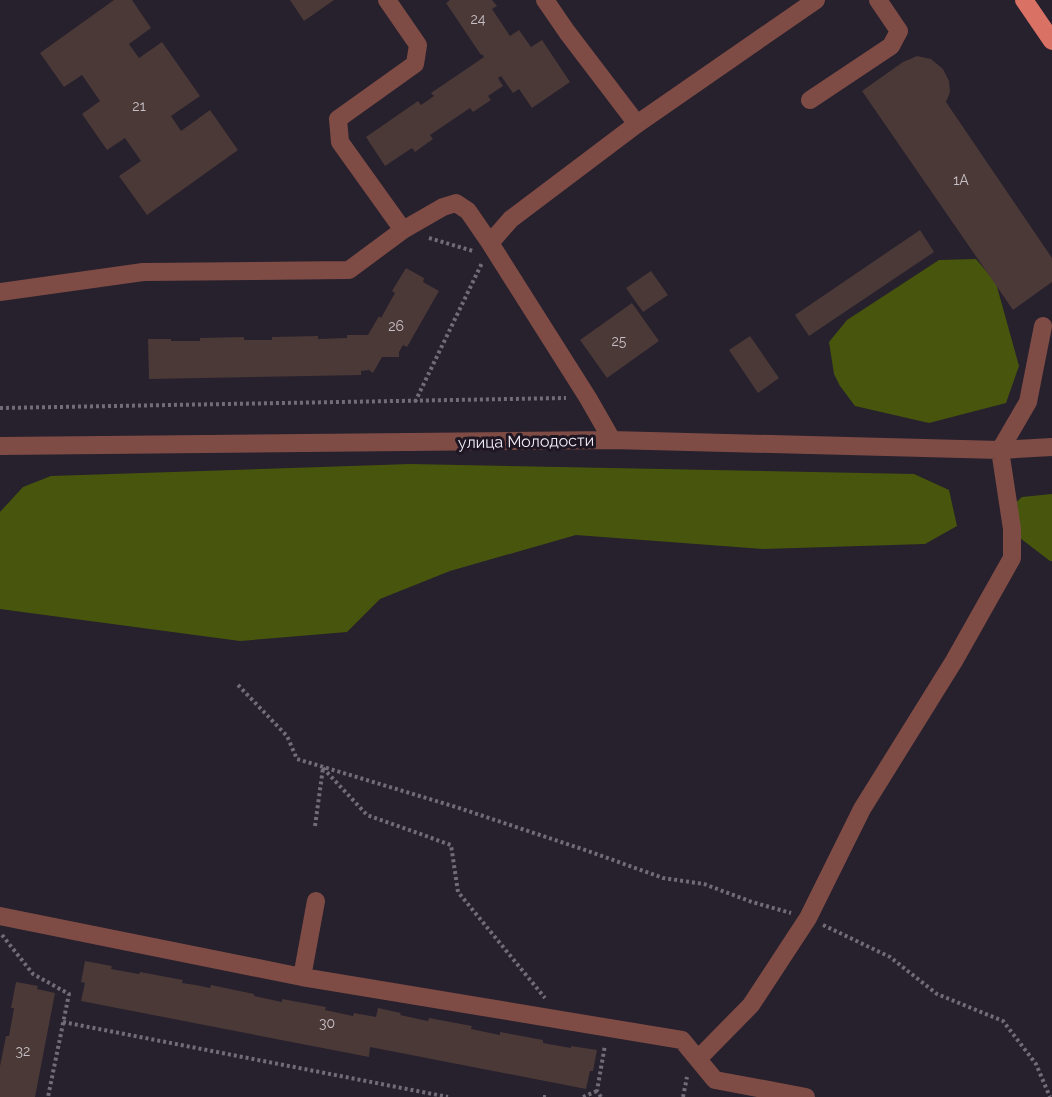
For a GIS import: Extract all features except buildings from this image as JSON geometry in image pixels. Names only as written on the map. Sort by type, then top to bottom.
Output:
[{"type":"main road","points":[[1024,0],[1052,41]]},
{"type":"street","points":[[387,0],[418,45],[415,64],[338,119],[340,142],[403,230]]},
{"type":"street","points":[[546,0],[567,32],[637,124]]},
{"type":"street","points":[[488,249],[511,219],[637,124],[816,0]]},
{"type":"street","points":[[810,100],[891,46],[899,31],[878,0]]},
{"type":"street","points":[[0,292],[142,272],[349,270],[403,230],[443,207],[456,203],[468,211],[488,249],[588,398],[612,440]]},
{"type":"street","points":[[698,1059],[751,1005],[808,918],[862,809],[954,661],[1012,558],[1012,529],[1000,450],[1028,402],[1043,326]]},
{"type":"street","name":"улица Молодости","points":[[0,446],[612,440],[1000,450],[1052,447]]},
{"type":"street","points":[[302,977],[316,901]]},
{"type":"street","points":[[0,916],[302,977],[682,1040],[715,1080],[806,1097]]},
{"type":"path","points":[[403,230],[488,249],[415,402]]},
{"type":"path","points":[[0,408],[588,398]]},
{"type":"path","points":[[238,685],[287,736],[297,759],[456,807],[663,878],[704,884],[752,902],[808,918],[890,957],[937,994],[1004,1021],[1036,1064],[1050,1097]]},
{"type":"path","points":[[315,826],[323,767]]},
{"type":"path","points":[[323,767],[367,815],[451,845],[458,892],[563,1021]]},
{"type":"path","points":[[0,932],[33,974],[69,994],[48,1097]]},
{"type":"path","points":[[63,1022],[448,1097]]},
{"type":"path","points":[[601,1097],[597,1091],[608,1028]]},
{"type":"path","points":[[583,1097],[597,1091]]},
{"type":"green space","points":[[976,259],[996,283],[1019,366],[1006,403],[929,423],[855,406],[834,374],[829,342],[847,320],[939,260]]},
{"type":"green space","points":[[410,464],[914,474],[949,490],[957,526],[925,544],[763,549],[576,535],[450,571],[380,599],[347,632],[240,641],[0,609],[0,512],[23,487],[51,476]]},
{"type":"green space","points":[[1052,494],[1052,561],[1050,561],[1020,538],[1010,508],[1022,497]]}]
